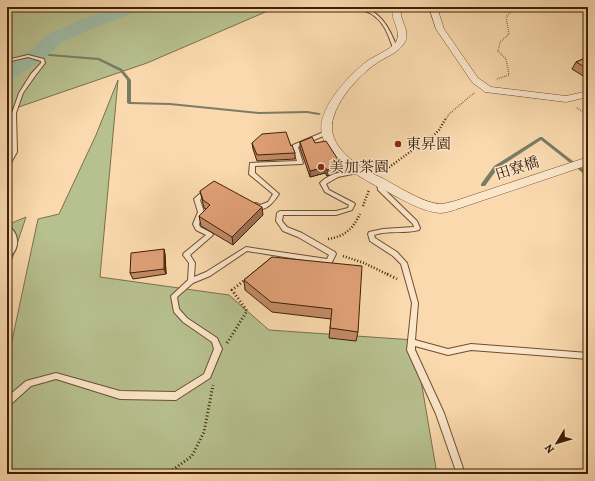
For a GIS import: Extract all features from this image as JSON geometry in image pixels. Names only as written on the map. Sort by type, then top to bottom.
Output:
[{"type":"street","points":[[326,133],[328,117],[333,104],[348,83],[370,62],[395,48],[401,42],[403,36],[395,14],[397,7]]},
{"type":"street","points":[[433,7],[440,29],[475,80],[484,88],[504,93],[566,99],[588,94]]},
{"type":"street","name":"田寮橋","points":[[326,133],[330,144],[360,171],[415,199],[439,208],[456,205],[588,161]]},
{"type":"lane","points":[[357,7],[376,14],[384,22],[390,31],[395,48]]},
{"type":"lane","points":[[7,61],[28,56],[43,60],[43,63],[21,93],[14,113],[14,152],[7,165]]},
{"type":"lane","points":[[248,201],[260,208],[270,204],[276,194],[252,174],[252,164],[300,163],[295,146],[326,133]]},
{"type":"lane","points":[[7,402],[29,382],[56,376],[120,395],[176,396],[201,380],[207,376],[218,349],[215,340],[185,320],[176,310],[174,296],[191,281],[208,274],[246,250],[329,262],[333,254],[285,229],[279,221],[280,213],[336,213],[350,209],[352,204],[327,191],[323,183],[341,174],[360,171]]},
{"type":"lane","points":[[377,181],[380,189],[415,223],[417,228],[411,230],[382,230],[371,234],[372,239],[395,254],[404,263],[415,304],[411,350],[440,413],[461,474]]},
{"type":"lane","points":[[191,281],[192,263],[186,255],[210,235],[198,228],[196,224],[201,212],[197,199],[212,185]]},
{"type":"lane","points":[[7,227],[11,231],[16,241],[12,252],[7,256]]},
{"type":"lane","points":[[412,342],[448,352],[471,347],[588,356]]},
{"type":"path","points":[[310,241],[339,237],[352,230],[377,181],[414,149],[423,146],[439,130],[450,114],[475,92],[494,81],[509,75],[506,59],[498,51],[500,42],[508,34],[506,17],[516,7]]},
{"type":"path","points":[[333,254],[355,259],[373,269],[409,284]]},
{"type":"green space","points":[[7,7],[277,7],[147,63],[7,111]]},
{"type":"green space","points":[[118,80],[100,277],[229,295],[269,330],[414,340],[437,474],[7,474],[7,364],[38,219],[59,214],[96,135]]},
{"type":"green space","points":[[26,217],[7,274],[7,225]]},
{"type":"building","points":[[588,57],[588,69],[576,62]]},
{"type":"building","points":[[286,132],[295,153],[257,155],[252,143],[262,134]]},
{"type":"building","points":[[312,137],[315,143],[326,141],[341,164],[327,170],[325,167],[310,171],[300,142]]},
{"type":"building","points":[[214,181],[262,207],[232,237],[199,216],[210,205],[203,200],[200,191]]},
{"type":"building","points":[[164,249],[164,269],[130,273],[131,253]]},
{"type":"building","points":[[272,257],[362,266],[358,332],[330,328],[332,309],[271,302],[244,280]]},
{"type":"waterway","points":[[7,72],[38,54],[54,39],[82,26],[127,9],[141,7]]},
{"type":"waterway","points":[[38,54],[99,59],[121,70],[129,80],[129,103],[170,104],[259,113],[307,112],[319,114]]},
{"type":"waterway","points":[[483,185],[496,167],[541,138],[588,175]]},
{"type":"place","name":"東昇園","points":[[398,144]]},
{"type":"place","name":"美加茶園","points":[[321,167]]}]
